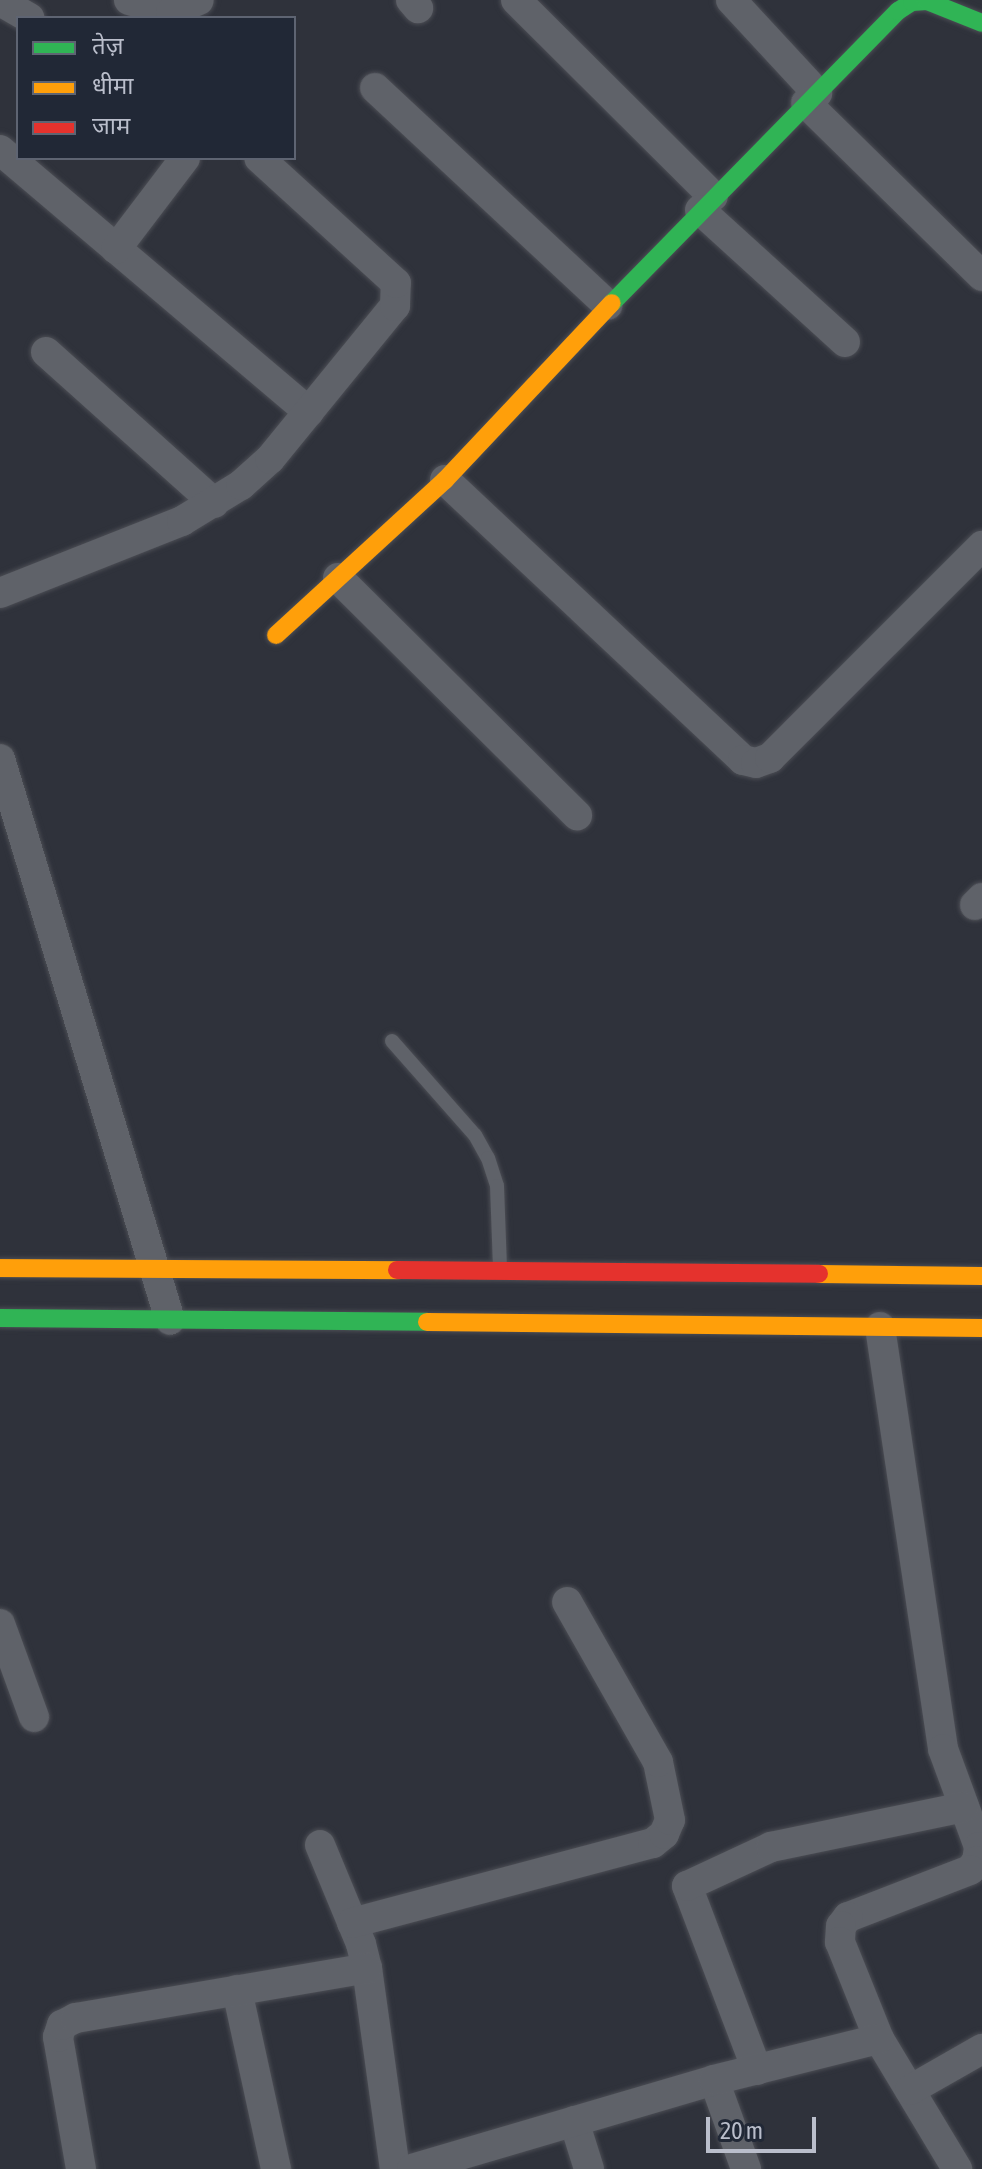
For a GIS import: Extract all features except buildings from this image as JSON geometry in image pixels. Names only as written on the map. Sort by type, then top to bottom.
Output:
[{"type":"street","points":[[129,0],[171,12],[199,0]]},
{"type":"street","points":[[516,0],[706,203],[845,342]]},
{"type":"street","points":[[731,0],[812,98],[982,276]]},
{"type":"street","points":[[0,1],[26,16]]},
{"type":"street","points":[[276,635],[445,480],[706,203],[898,11],[912,2],[939,4],[982,23]]},
{"type":"street","points":[[375,88],[608,305]]},
{"type":"street","points":[[0,150],[309,412]]},
{"type":"street","points":[[116,249],[183,160]]},
{"type":"street","points":[[0,593],[182,521],[214,503],[270,459],[395,306],[396,283],[261,160]]},
{"type":"street","points":[[46,352],[214,503]]},
{"type":"street","points":[[445,480],[743,760],[756,763],[770,758],[982,546]]},
{"type":"street","points":[[338,578],[577,815]]},
{"type":"street","points":[[0,759],[170,1320]]},
{"type":"street","points":[[0,1268],[154,1267],[953,1282],[982,1276]]},
{"type":"street","points":[[0,1318],[880,1327],[954,1321],[982,1328]]},
{"type":"street","points":[[880,1327],[943,1749],[979,1847],[977,1861],[970,1870],[848,1917],[841,1926],[840,1942],[879,2039],[957,2169]]},
{"type":"street","points":[[352,1923],[653,1843],[664,1834],[670,1820],[658,1762],[567,1602]]},
{"type":"street","points":[[0,1624],[34,1717]]},
{"type":"street","points":[[757,2070],[687,1886],[771,1847],[964,1807]]},
{"type":"street","points":[[320,1845],[367,1968],[395,2169]]},
{"type":"street","points":[[81,2169],[58,2037],[62,2025],[76,2018],[367,1968]]},
{"type":"street","points":[[237,1990],[276,2169]]},
{"type":"street","points":[[412,2169],[469,2161],[574,2121],[714,2080],[879,2039]]},
{"type":"street","points":[[910,2090],[982,2049]]},
{"type":"street","points":[[714,2080],[746,2169]]},
{"type":"street","points":[[574,2121],[589,2169]]},
{"type":"lane","points":[[392,1041],[475,1135],[488,1158],[497,1186],[500,1273]]},
{"type":"traffic: fast","points":[[612,303],[898,11],[912,2],[927,1],[982,23]]},
{"type":"traffic: fast","points":[[0,1318],[427,1322]]},
{"type":"traffic: slow","points":[[276,635],[445,480],[612,303]]},
{"type":"traffic: slow","points":[[0,1268],[397,1270]]},
{"type":"traffic: slow","points":[[819,1274],[982,1276]]},
{"type":"traffic: slow","points":[[427,1322],[982,1328]]},
{"type":"traffic: jam","points":[[397,1270],[819,1274]]}]
